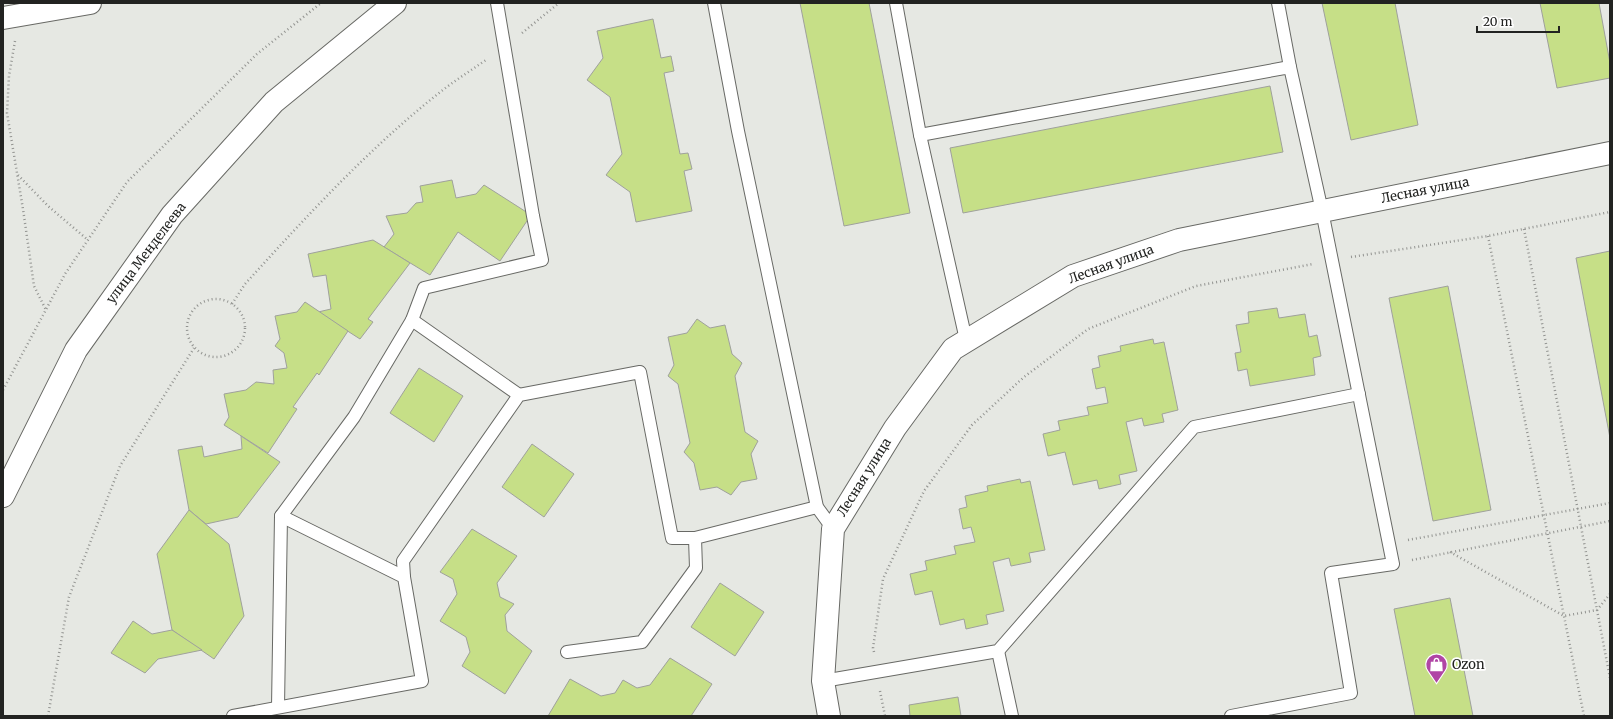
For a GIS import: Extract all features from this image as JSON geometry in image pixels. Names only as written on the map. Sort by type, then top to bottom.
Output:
[{"type":"street","points":[[12,17],[90,3]]},
{"type":"street","name":"улица Менделеева","points":[[3,496],[76,350],[172,214],[274,102],[395,3]]},
{"type":"street","name":"Лесная улица","points":[[829,716],[823,681],[833,529],[895,428],[953,349],[1073,276],[1179,240],[1610,153]]},
{"type":"lane","points":[[278,707],[282,516],[354,417],[412,320],[424,288],[542,260],[497,3]]},
{"type":"lane","points":[[714,3],[738,132],[817,507],[833,529]]},
{"type":"lane","points":[[896,3],[920,135],[966,340]]},
{"type":"lane","points":[[1231,716],[1351,693],[1331,573],[1392,564],[1332,260],[1290,67],[1278,3]]},
{"type":"lane","points":[[920,135],[1290,67]]},
{"type":"lane","points":[[412,320],[519,395]]},
{"type":"lane","points":[[233,716],[422,681],[404,577],[403,561],[519,395],[640,372],[672,538],[695,538],[817,507]]},
{"type":"lane","points":[[823,681],[998,651],[1194,428],[1359,394]]},
{"type":"lane","points":[[282,516],[404,577]]},
{"type":"lane","points":[[567,652],[642,642],[696,568],[695,538]]},
{"type":"lane","points":[[998,651],[1012,716]]},
{"type":"path","points":[[3,390],[65,274],[127,182],[257,54],[321,3]]},
{"type":"path","points":[[232,304],[244,284],[280,245],[340,182],[396,129],[440,92],[504,47],[559,3]]},
{"type":"path","points":[[12,17],[7,113],[34,286],[46,310]]},
{"type":"path","points":[[3,110],[7,113]]},
{"type":"path","points":[[17,174],[48,206],[88,240]]},
{"type":"path","points":[[885,716],[873,648],[883,579],[924,491],[972,425],[1024,377],[1088,329],[1196,286],[1332,260],[1488,236],[1610,212]]},
{"type":"path","points":[[1524,229],[1610,678]]},
{"type":"path","points":[[1488,236],[1584,716]]},
{"type":"path","points":[[211,299],[222,299],[232,304],[239,310],[244,318],[245,332],[240,345],[223,357],[213,358],[202,355],[188,340],[186,329],[187,319],[192,310],[201,303],[211,299]]},
{"type":"path","points":[[48,716],[69,597],[120,466],[194,348]]},
{"type":"path","points":[[1389,544],[1610,502]]},
{"type":"path","points":[[1392,564],[1610,521]]},
{"type":"path","points":[[1450,552],[1564,616],[1597,610],[1610,594]]},
{"type":"building","points":[[800,3],[869,3],[910,213],[844,226]]},
{"type":"building","points":[[1322,3],[1395,3],[1418,125],[1351,140]]},
{"type":"building","points":[[1540,3],[1599,3],[1610,63],[1610,78],[1557,88]]},
{"type":"building","points":[[653,19],[661,58],[671,56],[674,71],[664,73],[680,154],[688,153],[692,169],[684,171],[692,211],[636,222],[630,192],[606,175],[622,154],[610,97],[587,80],[603,58],[597,31]]},
{"type":"building","points":[[1270,86],[1283,152],[963,213],[950,148]]},
{"type":"building","points":[[452,180],[456,198],[476,194],[484,185],[531,215],[500,261],[458,232],[430,275],[384,247],[394,234],[386,216],[407,213],[416,203],[423,202],[420,186]]},
{"type":"building","points":[[373,240],[410,263],[368,319],[373,322],[360,339],[318,312],[331,309],[326,275],[313,277],[308,254]]},
{"type":"building","points":[[1610,251],[1610,438],[1576,258]]},
{"type":"building","points":[[1448,286],[1491,510],[1433,521],[1389,298]]},
{"type":"building","points":[[305,302],[348,331],[319,375],[317,373],[293,407],[297,409],[268,453],[224,425],[229,417],[224,394],[246,390],[256,382],[274,384],[273,370],[287,368],[284,353],[275,346],[280,339],[275,316],[297,312]]},
{"type":"building","points":[[1277,308],[1279,318],[1305,314],[1309,337],[1317,335],[1321,356],[1313,358],[1315,375],[1250,386],[1247,369],[1238,371],[1235,353],[1241,352],[1236,325],[1249,323],[1248,312]]},
{"type":"building","points":[[697,319],[710,328],[725,325],[732,354],[742,363],[735,376],[745,432],[758,441],[751,454],[757,479],[741,482],[731,495],[717,487],[700,490],[694,463],[684,452],[690,443],[678,384],[668,376],[674,365],[668,337],[687,333]]},
{"type":"building","points":[[1153,339],[1154,344],[1164,342],[1178,410],[1162,414],[1164,422],[1144,426],[1142,418],[1126,422],[1137,471],[1119,475],[1121,484],[1099,489],[1097,480],[1073,485],[1065,452],[1048,456],[1043,434],[1060,430],[1058,421],[1089,415],[1087,407],[1108,403],[1105,387],[1096,389],[1092,369],[1100,367],[1098,356],[1121,351],[1120,346]]},
{"type":"building","points":[[419,368],[463,396],[434,442],[390,413]]},
{"type":"building","points":[[241,436],[280,462],[238,517],[206,524],[189,510],[178,450],[202,446],[204,457],[242,449]]},
{"type":"building","points":[[532,444],[574,474],[544,517],[502,487]]},
{"type":"building","points":[[1020,479],[1021,483],[1030,481],[1045,550],[1029,553],[1031,562],[1011,566],[1009,558],[993,562],[1004,611],[986,615],[988,624],[966,629],[964,619],[940,625],[932,591],[915,595],[910,574],[927,570],[925,561],[956,554],[954,546],[975,542],[971,527],[963,529],[959,509],[967,507],[965,496],[988,491],[987,486]]},
{"type":"building","points":[[189,510],[229,544],[244,616],[214,659],[172,630],[157,554]]},
{"type":"building","points":[[472,529],[517,556],[497,583],[500,597],[514,604],[505,615],[507,631],[532,651],[505,694],[462,666],[470,652],[466,637],[440,621],[457,594],[453,579],[440,572]]},
{"type":"building","points":[[720,583],[764,612],[735,656],[691,627]]},
{"type":"building","points":[[1450,598],[1473,716],[1415,716],[1394,609]]},
{"type":"building","points":[[133,621],[152,634],[172,630],[202,650],[158,659],[145,673],[111,653]]},
{"type":"building","points":[[670,658],[712,684],[691,716],[548,716],[570,679],[601,696],[615,693],[623,680],[637,688],[650,685]]},
{"type":"building","points":[[958,697],[961,716],[910,716],[909,705]]},
{"type":"place","name":"Ozon","points":[[1436,684]]}]
